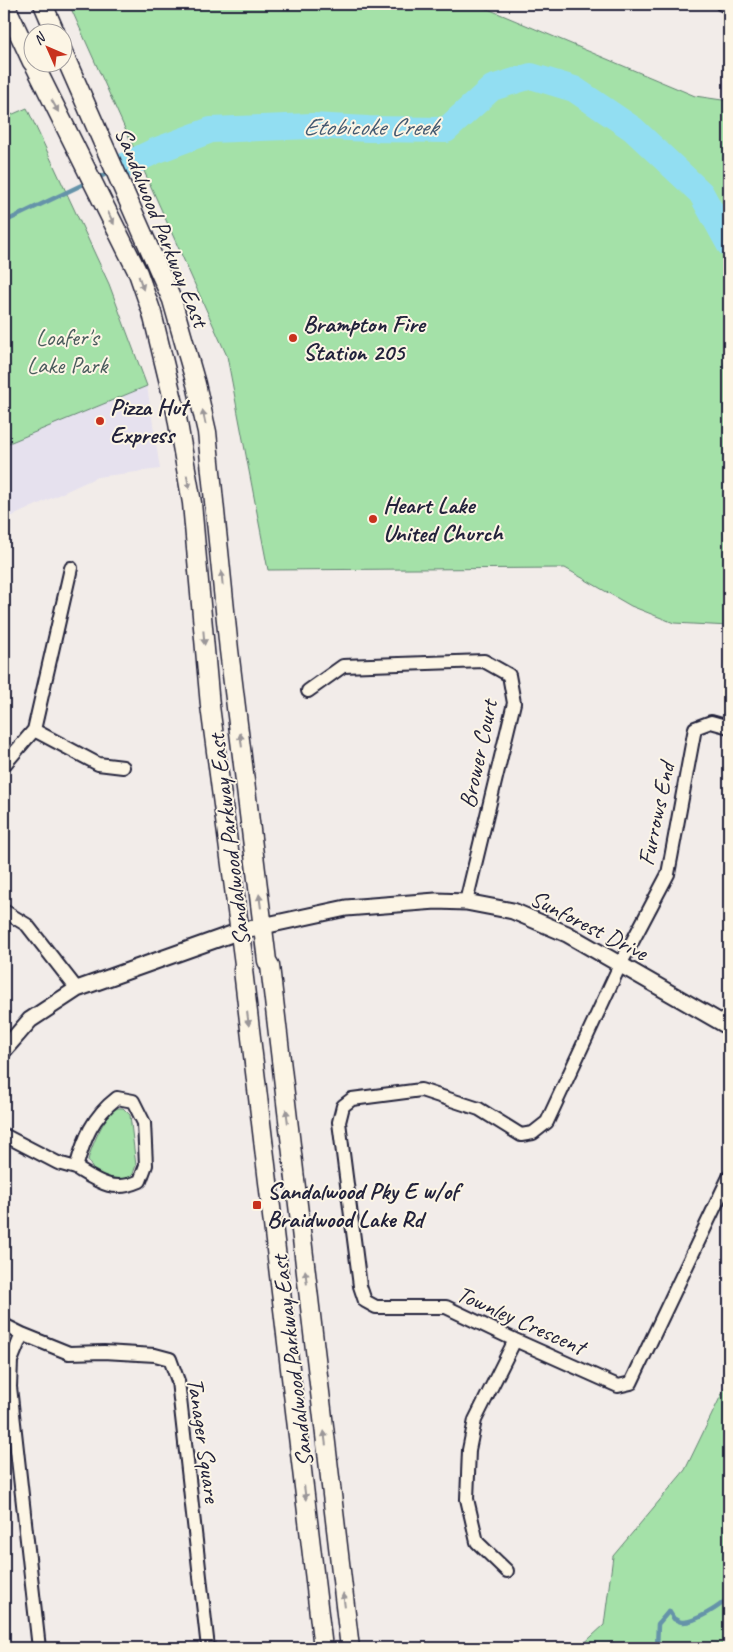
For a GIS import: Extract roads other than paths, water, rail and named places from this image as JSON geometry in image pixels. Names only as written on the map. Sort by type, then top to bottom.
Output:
[{"type":"main road","name":"Sandalwood Parkway East","points":[[4,4],[22,41]]},
{"type":"main road","points":[[43,4],[51,22]]},
{"type":"main road","name":"Sandalwood Parkway East","points":[[37,72],[141,281],[152,313],[176,412],[192,503],[210,706],[240,931],[246,1000],[322,1648]]},
{"type":"main road","name":"Sandalwood Parkway East","points":[[72,72],[174,305],[207,432],[228,650],[272,985],[350,1648]]},
{"type":"street","points":[[722,4],[729,7]]},
{"type":"street","points":[[4,765],[34,730],[71,568]]},
{"type":"street","name":"Brower Court","points":[[308,690],[343,666],[484,661],[509,675],[514,703],[466,902]]},
{"type":"street","name":"Furrows End","points":[[620,965],[668,874],[695,728],[711,722],[729,727]]},
{"type":"street","points":[[34,730],[98,764],[123,767]]},
{"type":"street","name":"Sunforest Drive","points":[[4,1050],[30,1020],[77,989],[240,931],[346,908],[436,901],[466,902],[513,911],[567,934],[729,1027]]},
{"type":"street","points":[[4,911],[27,925],[77,989]]},
{"type":"street","name":"Townley Crescent","points":[[620,965],[547,1122],[533,1132],[521,1134],[479,1110],[421,1090],[352,1099],[343,1106],[339,1122],[360,1286],[365,1301],[376,1307],[446,1307],[514,1340],[618,1386],[631,1383],[729,1177]]},
{"type":"street","points":[[4,1135],[58,1163],[76,1168],[102,1184],[127,1187],[140,1181],[146,1166],[144,1124],[133,1101],[117,1098],[104,1108],[84,1140],[76,1168]]},
{"type":"street","name":"Tanager Square","points":[[4,1324],[22,1334],[69,1353],[104,1352],[155,1355],[170,1359],[178,1380],[208,1648]]},
{"type":"street","points":[[22,1334],[11,1361],[10,1387],[39,1648]]},
{"type":"street","points":[[507,1571],[477,1542],[467,1499],[468,1450],[475,1420],[514,1340]]},
{"type":"waterway","name":"Etobicoke Creek","points":[[126,165],[155,151],[211,130],[312,126],[446,130],[492,88],[531,76],[574,89],[633,129],[701,193],[729,244]]},
{"type":"waterway","name":"Etobicoke Creek","points":[[118,169],[126,165]]},
{"type":"waterway","name":"Etobicoke Creek","points":[[95,179],[111,172]]},
{"type":"waterway","name":"Etobicoke Creek","points":[[4,222],[88,182]]},
{"type":"waterway","points":[[657,1648],[658,1624],[669,1611],[674,1619],[687,1622],[707,1613],[729,1597]]},
{"type":"place","name":"Brampton Fire Station 205","points":[[293,338]]},
{"type":"place","name":"Pizza Hut Express","points":[[100,421]]},
{"type":"place","name":"Heart Lake United Church","points":[[373,519]]},
{"type":"place","name":"Sandalwood Pky E w/of Braidwood Lake Rd","points":[[257,1205]]},
{"type":"park label","name":"Loafer's Lake Park","points":[[67,351]]}]
